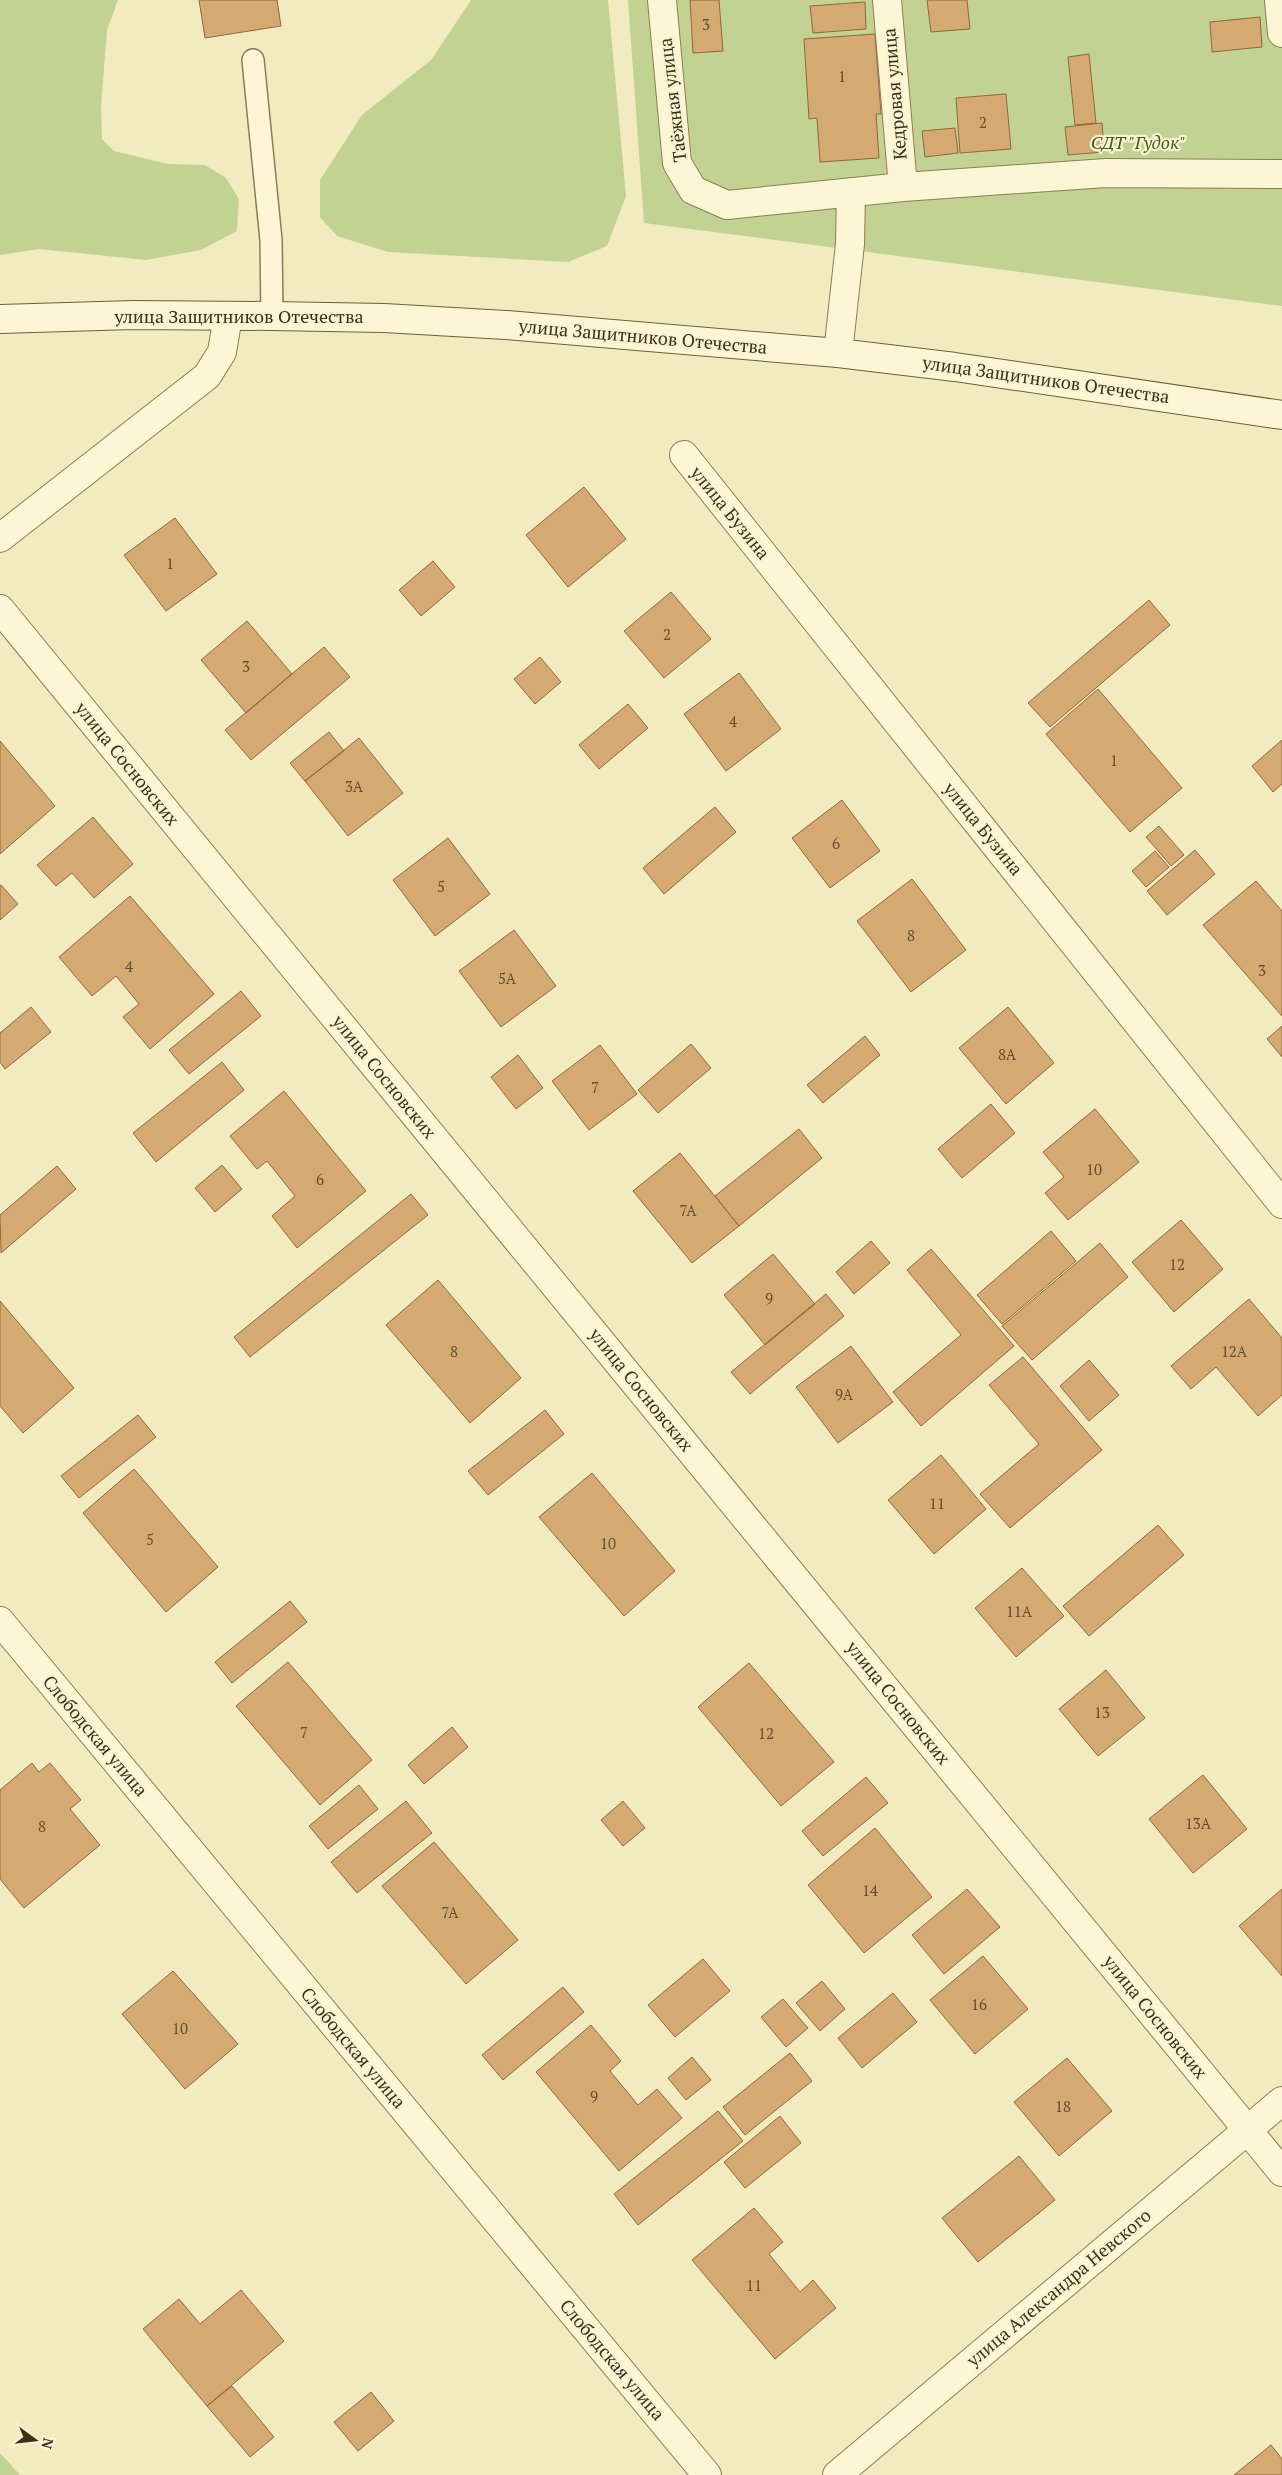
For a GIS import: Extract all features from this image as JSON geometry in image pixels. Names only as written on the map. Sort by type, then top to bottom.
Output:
[{"type":"street","name":"Таёжная улица","points":[[662,0],[677,163],[694,190],[727,205],[851,192]]},
{"type":"street","name":"Кедровая улица","points":[[887,0],[903,187]]},
{"type":"street","points":[[1279,0],[1282,33]]},
{"type":"street","points":[[838,353],[850,244],[851,192],[1106,173],[1282,174]]},
{"type":"street","name":"улица Защитников Отечества","points":[[0,319],[133,315],[272,316],[384,318],[506,325],[838,353],[955,367],[1282,414]]},
{"type":"street","points":[[0,538],[207,376],[222,352],[228,316]]},
{"type":"street","name":"улица Бузина","points":[[684,455],[1282,1204]]},
{"type":"street","name":"улица Сосновских","points":[[0,609],[1282,2172]]},
{"type":"street","name":"Слободская улица","points":[[0,1621],[707,2475]]},
{"type":"street","name":"улица Александра Невского","points":[[838,2475],[1282,2101]]},
{"type":"lane","points":[[253,60],[271,240],[272,316]]},
{"type":"green space","points":[[0,0],[118,0],[107,30],[101,107],[102,139],[114,151],[168,164],[205,165],[226,178],[239,199],[237,231],[201,250],[146,260],[39,249],[0,255]]},
{"type":"green space","points":[[471,0],[608,0],[626,196],[607,246],[568,262],[388,252],[337,236],[320,217],[320,180],[362,115],[431,60]]},
{"type":"green space","name":"СДТ \"Гудок\"","points":[[628,0],[1282,0],[1282,306],[644,223]]},
{"type":"green space","points":[[0,2453],[20,2475],[0,2475]]},
{"type":"building","points":[[199,0],[277,0],[281,26],[205,38]]},
{"type":"building","points":[[690,0],[719,0],[723,51],[693,53]]},
{"type":"building","points":[[927,0],[967,0],[970,29],[931,32]]},
{"type":"building","points":[[865,2],[866,29],[813,33],[810,6]]},
{"type":"building","points":[[1260,17],[1262,47],[1212,52],[1210,22]]},
{"type":"building","points":[[875,34],[881,114],[876,114],[879,158],[820,162],[817,118],[809,119],[804,39]]},
{"type":"building","points":[[1089,54],[1096,123],[1075,125],[1068,57]]},
{"type":"building","points":[[1006,94],[1011,149],[960,153],[956,98]]},
{"type":"building","points":[[1102,123],[1104,152],[1068,155],[1065,127]]},
{"type":"building","points":[[955,128],[958,153],[925,157],[922,131]]},
{"type":"building","points":[[584,487],[626,539],[568,587],[526,535]]},
{"type":"building","points":[[175,518],[217,574],[166,611],[124,555]]},
{"type":"building","points":[[433,561],[455,587],[421,616],[399,590]]},
{"type":"building","points":[[671,592],[711,639],[664,678],[624,631]]},
{"type":"building","points":[[1149,600],[1170,625],[1050,727],[1028,703]]},
{"type":"building","points":[[247,621],[292,674],[246,713],[201,660]]},
{"type":"building","points":[[324,647],[350,677],[251,760],[225,730]]},
{"type":"building","points":[[540,657],[561,682],[535,704],[514,679]]},
{"type":"building","points":[[739,673],[781,729],[726,771],[684,714]]},
{"type":"building","points":[[1098,689],[1182,788],[1130,832],[1046,734]]},
{"type":"building","points":[[628,704],[648,728],[599,769],[579,745]]},
{"type":"building","points":[[329,732],[344,751],[305,781],[290,763]]},
{"type":"building","points":[[359,738],[403,793],[348,836],[305,781]]},
{"type":"building","points":[[1282,740],[1282,784],[1273,792],[1252,766]]},
{"type":"building","points":[[0,741],[55,806],[0,854]]},
{"type":"building","points":[[842,800],[880,851],[830,888],[792,838]]},
{"type":"building","points":[[715,807],[736,832],[664,894],[643,868]]},
{"type":"building","points":[[93,817],[133,864],[94,898],[72,873],[56,886],[37,865]]},
{"type":"building","points":[[1159,826],[1184,855],[1171,866],[1146,837]]},
{"type":"building","points":[[448,838],[490,894],[435,936],[393,880]]},
{"type":"building","points":[[1195,850],[1215,874],[1167,915],[1147,891]]},
{"type":"building","points":[[1155,851],[1169,867],[1146,887],[1132,871]]},
{"type":"building","points":[[912,879],[966,950],[911,992],[857,921]]},
{"type":"building","points":[[1256,881],[1282,911],[1282,1016],[1203,925]]},
{"type":"building","points":[[0,886],[18,904],[0,920]]},
{"type":"building","points":[[130,896],[214,994],[150,1049],[123,1017],[139,1004],[116,976],[92,996],[59,957]]},
{"type":"building","points":[[514,930],[556,986],[501,1027],[459,971]]},
{"type":"building","points":[[241,991],[261,1016],[189,1074],[169,1050]]},
{"type":"building","points":[[31,1007],[51,1032],[5,1069],[0,1062],[0,1033]]},
{"type":"building","points":[[1008,1007],[1054,1063],[1006,1104],[959,1048]]},
{"type":"building","points":[[1282,1026],[1282,1057],[1267,1039]]},
{"type":"building","points":[[865,1036],[880,1055],[823,1103],[807,1085]]},
{"type":"building","points":[[691,1044],[711,1068],[658,1113],[638,1090]]},
{"type":"building","points":[[600,1045],[637,1094],[589,1130],[552,1081]]},
{"type":"building","points":[[518,1055],[543,1088],[516,1109],[491,1077]]},
{"type":"building","points":[[222,1062],[244,1090],[156,1162],[133,1133]]},
{"type":"building","points":[[284,1091],[366,1191],[297,1248],[272,1216],[295,1196],[267,1161],[257,1169],[230,1136]]},
{"type":"building","points":[[991,1104],[1015,1133],[962,1178],[938,1149]]},
{"type":"building","points":[[1095,1109],[1139,1162],[1068,1220],[1045,1193],[1064,1177],[1043,1152]]},
{"type":"building","points":[[799,1129],[822,1158],[739,1226],[715,1196]]},
{"type":"building","points":[[680,1153],[739,1226],[692,1263],[633,1191]]},
{"type":"building","points":[[222,1165],[242,1189],[215,1212],[195,1188]]},
{"type":"building","points":[[57,1166],[76,1189],[1,1253],[0,1215]]},
{"type":"building","points":[[411,1194],[428,1215],[250,1357],[234,1337]]},
{"type":"building","points":[[1181,1220],[1223,1269],[1174,1312],[1132,1262]]},
{"type":"building","points":[[1051,1231],[1076,1261],[1002,1324],[977,1295]]},
{"type":"building","points":[[871,1241],[890,1263],[854,1294],[836,1272]]},
{"type":"building","points":[[1100,1243],[1128,1277],[1032,1360],[1002,1326]]},
{"type":"building","points":[[931,1249],[1014,1346],[921,1426],[893,1392],[961,1335],[907,1270]]},
{"type":"building","points":[[773,1254],[815,1304],[765,1345],[724,1295]]},
{"type":"building","points":[[438,1280],[521,1378],[470,1423],[386,1325]]},
{"type":"building","points":[[826,1294],[844,1316],[750,1394],[731,1372]]},
{"type":"building","points":[[1249,1299],[1282,1338],[1282,1395],[1258,1416],[1216,1367],[1191,1389],[1171,1366]]},
{"type":"building","points":[[0,1301],[74,1388],[23,1433],[0,1406]]},
{"type":"building","points":[[851,1346],[893,1402],[838,1443],[796,1387]]},
{"type":"building","points":[[1023,1357],[1102,1450],[1010,1528],[980,1494],[1039,1444],[989,1385]]},
{"type":"building","points":[[1089,1360],[1119,1395],[1089,1421],[1060,1386]]},
{"type":"building","points":[[545,1410],[564,1434],[488,1495],[468,1471]]},
{"type":"building","points":[[138,1415],[156,1437],[79,1498],[61,1476]]},
{"type":"building","points":[[941,1455],[986,1509],[934,1554],[888,1500]]},
{"type":"building","points":[[134,1469],[218,1567],[166,1612],[83,1513]]},
{"type":"building","points":[[592,1473],[675,1571],[624,1616],[539,1517]]},
{"type":"building","points":[[1158,1525],[1184,1555],[1089,1636],[1063,1606]]},
{"type":"building","points":[[1022,1568],[1064,1616],[1016,1657],[975,1608]]},
{"type":"building","points":[[290,1601],[307,1622],[232,1683],[215,1662]]},
{"type":"building","points":[[288,1662],[372,1760],[320,1805],[236,1706]]},
{"type":"building","points":[[749,1663],[834,1762],[781,1806],[698,1707]]},
{"type":"building","points":[[1106,1670],[1145,1718],[1098,1756],[1059,1709]]},
{"type":"building","points":[[452,1727],[468,1747],[424,1784],[408,1765]]},
{"type":"building","points":[[32,1763],[39,1772],[50,1763],[81,1800],[70,1809],[100,1845],[24,1908],[0,1879],[0,1790]]},
{"type":"building","points":[[1203,1775],[1247,1829],[1193,1873],[1149,1819]]},
{"type":"building","points":[[866,1777],[888,1803],[823,1856],[802,1831]]},
{"type":"building","points":[[359,1785],[378,1809],[328,1849],[309,1826]]},
{"type":"building","points":[[406,1801],[432,1833],[357,1893],[331,1862]]},
{"type":"building","points":[[623,1801],[645,1828],[623,1846],[601,1820]]},
{"type":"building","points":[[875,1828],[932,1897],[864,1953],[808,1885]]},
{"type":"building","points":[[434,1842],[518,1940],[466,1984],[382,1886]]},
{"type":"building","points":[[967,1889],[1000,1927],[944,1974],[912,1935]]},
{"type":"building","points":[[1282,1889],[1282,1976],[1239,1926]]},
{"type":"building","points":[[983,1956],[1028,2009],[975,2054],[930,2000]]},
{"type":"building","points":[[703,1959],[730,1991],[675,2037],[648,2005]]},
{"type":"building","points":[[173,1971],[238,2044],[185,2089],[122,2014]]},
{"type":"building","points":[[822,1981],[845,2009],[820,2031],[796,2003]]},
{"type":"building","points":[[563,1987],[584,2012],[503,2080],[482,2055]]},
{"type":"building","points":[[893,1993],[917,2022],[862,2068],[838,2038]]},
{"type":"building","points":[[783,1999],[808,2028],[786,2047],[761,2017]]},
{"type":"building","points":[[591,2025],[621,2061],[610,2071],[638,2105],[657,2089],[682,2118],[619,2171],[536,2072]]},
{"type":"building","points":[[790,2053],[812,2081],[745,2135],[723,2107]]},
{"type":"building","points":[[692,2057],[711,2080],[686,2100],[668,2078]]},
{"type":"building","points":[[1067,2058],[1112,2111],[1059,2156],[1014,2102]]},
{"type":"building","points":[[718,2111],[743,2141],[638,2225],[614,2194]]},
{"type":"building","points":[[780,2116],[801,2143],[745,2188],[724,2162]]},
{"type":"building","points":[[1019,2156],[1055,2200],[978,2262],[942,2218]]},
{"type":"building","points":[[754,2208],[783,2242],[769,2254],[800,2292],[813,2280],[836,2308],[775,2359],[692,2260]]},
{"type":"building","points":[[241,2290],[284,2341],[207,2406],[143,2329],[179,2299],[200,2324]]},
{"type":"building","points":[[232,2386],[274,2437],[250,2457],[207,2406]]},
{"type":"building","points":[[371,2392],[394,2421],[358,2451],[334,2422]]},
{"type":"building","points":[[1271,2445],[1282,2459],[1282,2475],[1234,2475]]}]
